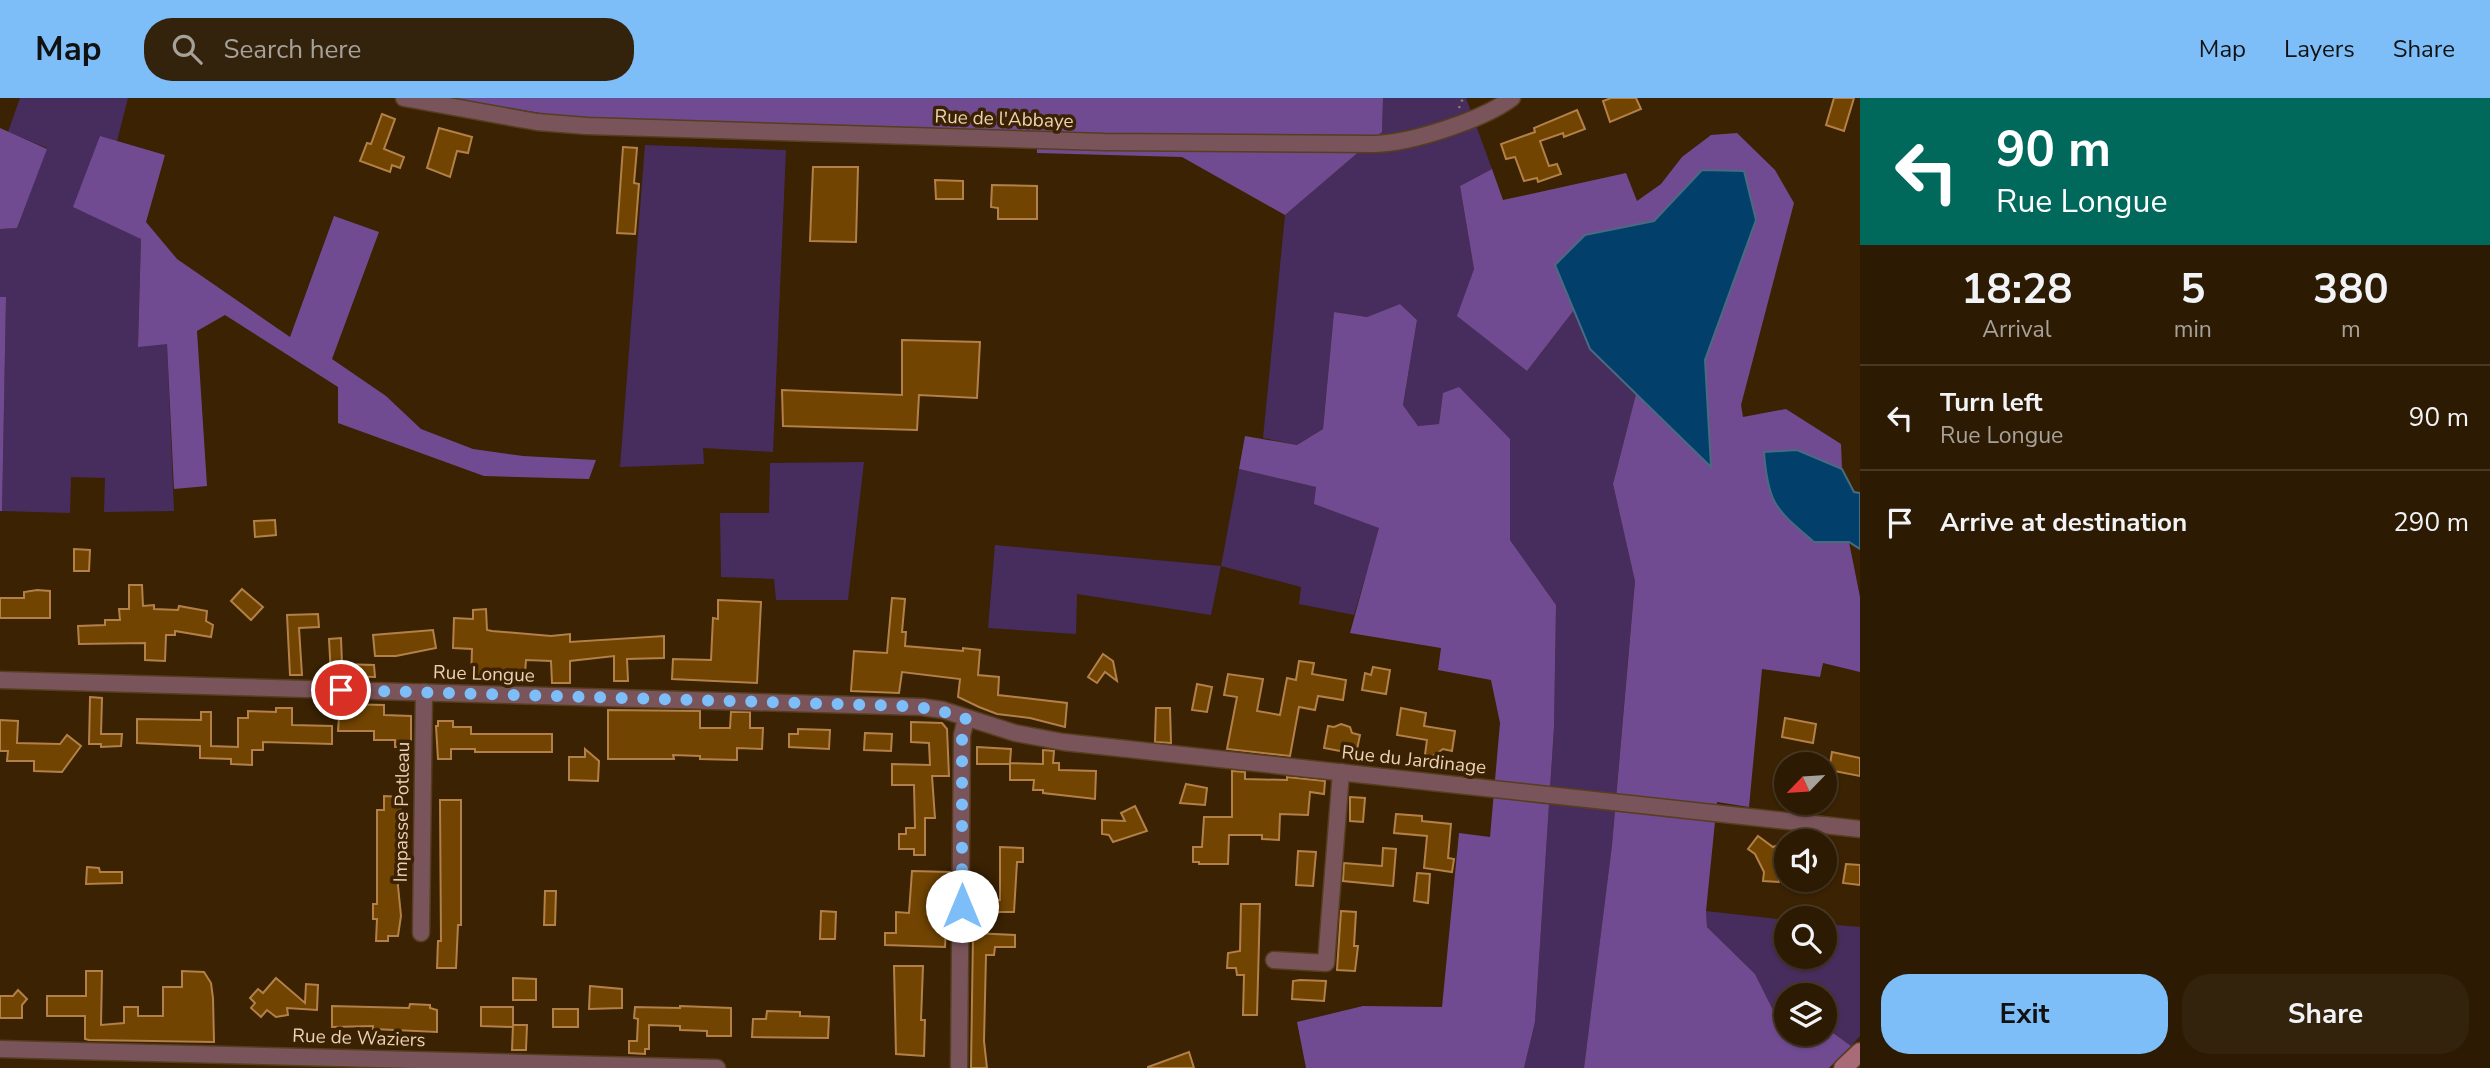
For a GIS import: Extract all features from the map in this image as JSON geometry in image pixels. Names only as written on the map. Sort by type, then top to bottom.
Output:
[{"type":"street","name":"Rue de l'Abbaye","points":[[404,98],[537,122],[587,126],[1104,142],[1361,144],[1407,139],[1480,116],[1512,98]]},
{"type":"street","name":"Rue Longue","points":[[0,680],[914,707],[943,710],[966,719]]},
{"type":"street","name":"Impasse Potleau","points":[[421,933],[424,692]]},
{"type":"street","name":"Rue du Jardinage","points":[[966,719],[1052,740],[1860,829]]},
{"type":"street","points":[[959,1068],[962,735],[966,719]]},
{"type":"street","points":[[1274,960],[1326,963],[1341,772]]},
{"type":"street","name":"Rue de Waziers","points":[[0,1049],[717,1068]]},
{"type":"street","points":[[1843,1068],[1860,1052]]},
{"type":"path","points":[[1457,114],[1463,98]]},
{"type":"shaded area","points":[[20,98],[128,98],[117,141],[99,137],[141,239],[138,346],[167,343],[174,511],[104,512],[105,478],[71,477],[70,513],[2,511],[6,298],[0,297],[0,229],[17,228],[47,148],[8,132]]},
{"type":"shaded area","points":[[449,98],[1383,98],[1382,132],[1285,215],[1182,157],[1037,153],[1037,131],[583,120]]},
{"type":"shaded area","points":[[1383,98],[1466,98],[1492,169],[1460,186],[1474,269],[1458,316],[1527,371],[1574,310],[1590,349],[1636,394],[1613,484],[1635,580],[1612,845],[1584,1068],[1524,1068],[1535,1022],[1554,727],[1556,605],[1510,540],[1510,439],[1443,394],[1439,424],[1418,426],[1403,405],[1417,320],[1400,304],[1367,317],[1334,312],[1323,429],[1297,445],[1263,438],[1285,215],[1382,132]]},
{"type":"shaded area","points":[[0,128],[47,149],[17,228],[0,229]]},
{"type":"shaded area","points":[[1737,133],[1775,170],[1794,203],[1741,405],[1743,417],[1786,409],[1841,444],[1842,469],[1797,450],[1764,452],[1768,484],[1783,513],[1814,542],[1849,542],[1860,597],[1860,672],[1823,663],[1820,677],[1762,669],[1749,807],[1717,802],[1706,911],[1707,927],[1755,974],[1774,1012],[1774,1046],[1837,1046],[1837,1036],[1851,1046],[1829,1068],[1584,1068],[1612,845],[1635,581],[1613,484],[1636,394],[1711,466],[1705,360],[1756,220],[1702,171],[1654,221],[1585,235],[1555,265],[1574,310],[1527,371],[1457,316],[1474,269],[1460,186],[1492,169],[1503,200],[1626,173],[1637,201],[1661,184],[1682,157],[1711,135]]},
{"type":"shaded area","points":[[100,136],[165,155],[146,222],[177,259],[290,337],[334,216],[379,232],[332,359],[386,396],[421,429],[473,449],[523,456],[596,460],[589,479],[484,476],[338,423],[338,387],[225,315],[197,331],[207,486],[174,489],[167,344],[138,347],[141,239],[73,207]]},
{"type":"shaded area","points":[[645,145],[786,150],[773,452],[703,448],[704,464],[620,467]]},
{"type":"shaded area","points":[[0,297],[6,297],[2,511],[0,511]]},
{"type":"shaded area","points":[[1400,304],[1417,320],[1403,405],[1418,426],[1439,424],[1443,393],[1459,387],[1510,439],[1510,540],[1556,605],[1554,727],[1535,1022],[1524,1068],[1306,1068],[1297,1022],[1363,1006],[1442,1007],[1459,833],[1490,837],[1500,723],[1491,680],[1438,670],[1441,648],[1350,633],[1379,528],[1314,504],[1316,487],[1239,469],[1245,436],[1297,445],[1323,429],[1334,312],[1367,317]]},
{"type":"shaded area","points":[[864,462],[848,600],[776,600],[774,579],[721,577],[720,513],[769,513],[770,463]]},
{"type":"shaded area","points":[[1239,469],[1316,487],[1315,504],[1380,528],[1354,615],[1299,604],[1301,587],[1221,566]]},
{"type":"shaded area","points":[[995,545],[1221,566],[1211,615],[1077,594],[1076,634],[988,628]]},
{"type":"shaded area","points":[[1706,911],[1774,919],[1774,969],[1837,969],[1837,925],[1860,927],[1860,1036],[1851,1046],[1837,1036],[1837,983],[1774,983],[1774,1012],[1755,974],[1707,927]]},
{"type":"water","points":[[1702,170],[1744,171],[1756,220],[1705,360],[1711,467],[1590,349],[1555,265],[1585,235],[1654,221]]},
{"type":"water","points":[[1797,450],[1842,469],[1854,492],[1860,493],[1860,549],[1849,542],[1814,542],[1776,504],[1768,484],[1764,452]]},
{"type":"building","points":[[1611,98],[1636,98],[1641,109],[1610,122],[1603,101]]},
{"type":"building","points":[[1834,98],[1854,98],[1844,131],[1826,125]]},
{"type":"building","points":[[1577,110],[1585,129],[1564,137],[1563,133],[1540,141],[1549,166],[1557,164],[1561,174],[1538,182],[1537,178],[1524,181],[1515,157],[1506,159],[1501,144],[1535,132],[1534,128]]},
{"type":"building","points":[[382,114],[395,119],[384,149],[404,157],[400,168],[392,165],[390,172],[360,161],[367,143],[371,144]]},
{"type":"building","points":[[439,128],[472,137],[468,153],[457,151],[450,177],[427,168]]},
{"type":"building","points":[[623,147],[637,148],[634,183],[639,184],[635,234],[617,233]]},
{"type":"building","points":[[813,167],[858,167],[856,242],[810,241]]},
{"type":"building","points":[[935,180],[963,181],[963,199],[936,199]]},
{"type":"building","points":[[992,185],[1037,186],[1037,219],[998,219],[998,208],[991,207]]},
{"type":"building","points":[[902,340],[980,342],[977,398],[919,395],[917,430],[783,426],[782,390],[902,395]]},
{"type":"building","points":[[275,520],[276,535],[255,537],[254,521]]},
{"type":"building","points":[[74,549],[90,550],[89,571],[74,571]]},
{"type":"building","points":[[129,585],[142,585],[143,606],[154,605],[154,609],[178,610],[179,606],[207,611],[206,621],[213,625],[211,637],[175,631],[175,635],[166,635],[165,661],[145,660],[145,643],[79,644],[78,626],[105,625],[105,620],[120,620],[119,609],[129,609]]},
{"type":"building","points":[[242,589],[263,607],[251,620],[231,601]]},
{"type":"building","points":[[50,591],[50,618],[0,618],[0,598],[24,598],[24,592]]},
{"type":"building","points":[[892,598],[905,599],[902,632],[906,632],[905,646],[980,650],[978,675],[999,677],[998,695],[1067,703],[1065,727],[1030,718],[997,714],[979,707],[958,697],[960,679],[902,672],[899,693],[851,691],[854,651],[887,653]]},
{"type":"building","points":[[718,600],[761,602],[757,683],[672,679],[673,659],[711,660],[713,618],[718,619]]},
{"type":"building","points":[[486,609],[487,630],[492,631],[551,636],[570,634],[570,642],[664,636],[664,658],[627,659],[628,681],[614,681],[614,656],[570,661],[570,683],[552,683],[551,661],[526,660],[525,673],[492,672],[491,681],[471,681],[472,649],[453,648],[454,618],[473,619],[473,610]]},
{"type":"building","points":[[318,614],[319,627],[299,628],[302,675],[290,675],[287,615]]},
{"type":"building","points":[[433,630],[436,648],[396,656],[375,656],[373,635]]},
{"type":"building","points":[[341,638],[342,664],[374,665],[375,677],[331,676],[329,639]]},
{"type":"building","points":[[1103,654],[1113,661],[1117,681],[1105,672],[1097,683],[1088,677]]},
{"type":"building","points":[[1299,661],[1314,663],[1312,674],[1346,680],[1343,700],[1318,696],[1315,710],[1299,707],[1290,756],[1227,749],[1237,697],[1224,695],[1228,674],[1263,679],[1257,711],[1280,715],[1287,678],[1296,680]]},
{"type":"building","points":[[1373,667],[1390,670],[1386,694],[1362,690],[1365,673],[1371,675]]},
{"type":"building","points":[[1197,684],[1212,687],[1207,712],[1192,710]]},
{"type":"building","points":[[90,697],[102,698],[101,734],[122,734],[121,746],[101,747],[101,744],[89,744]]},
{"type":"building","points":[[340,704],[384,705],[384,715],[411,716],[411,747],[395,747],[395,740],[374,740],[374,731],[338,731]]},
{"type":"building","points":[[276,708],[292,708],[292,725],[332,726],[332,744],[263,742],[263,750],[252,750],[252,765],[231,764],[231,759],[200,758],[200,746],[137,743],[137,719],[201,720],[201,712],[211,712],[211,746],[238,747],[238,718],[248,718],[248,711],[276,712]]},
{"type":"building","points":[[1156,708],[1170,708],[1171,743],[1155,742]]},
{"type":"building","points":[[1401,708],[1426,713],[1424,726],[1455,731],[1452,751],[1443,749],[1424,762],[1427,740],[1397,735]]},
{"type":"building","points":[[608,710],[700,711],[700,728],[730,728],[731,712],[750,712],[750,728],[763,728],[762,749],[737,748],[737,760],[673,755],[674,759],[608,759]]},
{"type":"building","points":[[1785,718],[1816,724],[1813,743],[1782,737]]},
{"type":"building","points":[[0,720],[18,721],[17,743],[60,744],[67,735],[81,746],[62,772],[34,771],[34,761],[7,761],[8,751],[0,751]]},
{"type":"building","points":[[438,721],[453,721],[453,727],[471,727],[471,734],[552,734],[552,752],[475,752],[475,749],[451,749],[451,759],[438,759]]},
{"type":"building","points":[[911,722],[942,723],[947,729],[949,776],[932,776],[935,818],[925,818],[925,855],[914,855],[914,849],[899,849],[899,834],[906,834],[906,828],[915,828],[914,785],[892,785],[892,764],[930,765],[929,743],[911,742]]},
{"type":"building","points":[[1341,724],[1350,727],[1352,733],[1360,735],[1356,754],[1324,748],[1328,726]]},
{"type":"building","points":[[798,729],[830,730],[829,749],[789,747],[789,734],[798,734]]},
{"type":"building","points":[[865,733],[892,734],[891,751],[864,750]]},
{"type":"building","points":[[977,747],[1011,749],[1010,763],[1043,764],[1043,750],[1054,751],[1053,763],[1059,763],[1059,770],[1096,771],[1095,799],[1043,793],[1043,790],[1033,790],[1034,780],[1010,780],[1010,764],[977,764]]},
{"type":"building","points":[[585,749],[599,761],[598,781],[569,780],[569,757],[585,757]]},
{"type":"building","points":[[1838,753],[1860,758],[1860,776],[1838,772]]},
{"type":"building","points":[[1232,771],[1245,772],[1245,779],[1287,780],[1287,777],[1325,781],[1324,794],[1310,792],[1308,815],[1280,814],[1279,840],[1262,839],[1262,835],[1229,835],[1228,864],[1193,862],[1193,847],[1202,847],[1204,817],[1232,817]]},
{"type":"building","points":[[1186,784],[1207,788],[1205,805],[1180,803]]},
{"type":"building","points":[[384,796],[401,797],[398,886],[401,916],[398,936],[388,936],[388,941],[376,941],[377,919],[373,919],[373,904],[377,904],[377,810],[384,810]]},
{"type":"building","points":[[1350,797],[1365,798],[1363,822],[1350,821]]},
{"type":"building","points":[[440,800],[461,800],[461,925],[458,925],[456,968],[437,968],[438,941],[441,941]]},
{"type":"building","points":[[1135,806],[1147,831],[1113,842],[1109,835],[1102,834],[1102,820],[1125,821],[1121,813]]},
{"type":"building","points":[[1396,814],[1422,816],[1422,821],[1451,824],[1448,858],[1454,859],[1452,872],[1424,868],[1427,836],[1394,833]]},
{"type":"building","points":[[1758,836],[1774,847],[1774,882],[1763,881],[1764,872],[1755,854],[1748,849]]},
{"type":"building","points":[[1000,847],[1023,848],[1023,862],[1017,862],[1014,912],[973,912],[974,900],[1000,900]]},
{"type":"building","points":[[1383,848],[1396,849],[1393,886],[1343,881],[1344,863],[1382,866]]},
{"type":"building","points":[[1298,851],[1316,852],[1313,886],[1296,885]]},
{"type":"building","points":[[1846,864],[1860,865],[1860,885],[1843,883]]},
{"type":"building","points":[[87,867],[99,868],[100,872],[122,872],[122,883],[86,884]]},
{"type":"building","points":[[912,871],[950,872],[950,929],[946,929],[945,947],[885,945],[885,933],[896,933],[896,912],[909,913]]},
{"type":"building","points":[[1417,873],[1430,874],[1428,903],[1414,901]]},
{"type":"building","points":[[545,891],[556,891],[555,925],[544,925]]},
{"type":"building","points":[[1241,904],[1260,904],[1257,1015],[1243,1015],[1244,975],[1237,975],[1236,968],[1227,968],[1228,953],[1240,951]]},
{"type":"building","points":[[821,911],[836,912],[835,939],[820,939]]},
{"type":"building","points":[[1341,911],[1356,912],[1354,946],[1358,946],[1355,971],[1337,970]]},
{"type":"building","points":[[973,933],[1015,935],[1015,947],[995,947],[994,955],[986,955],[984,1041],[987,1068],[971,1068]]},
{"type":"building","points":[[894,966],[923,966],[921,1020],[925,1020],[924,1056],[896,1054]]},
{"type":"building","points":[[86,971],[102,971],[101,1025],[124,1023],[124,1007],[138,1007],[138,1016],[163,1016],[163,987],[182,987],[182,971],[204,972],[211,983],[214,1042],[85,1039],[85,1016],[47,1016],[47,996],[86,996]]},
{"type":"building","points":[[276,978],[305,1003],[306,984],[318,985],[317,1010],[287,1008],[288,1015],[276,1017],[267,1010],[261,1017],[251,1008],[255,1003],[250,998],[258,989],[263,993]]},
{"type":"building","points":[[513,978],[536,979],[536,1000],[513,1000]]},
{"type":"building","points":[[1293,981],[1326,981],[1324,1001],[1292,999]]},
{"type":"building","points":[[590,986],[622,989],[622,1008],[589,1009]]},
{"type":"building","points":[[18,990],[27,999],[22,1005],[22,1018],[0,1018],[0,996],[13,996]]},
{"type":"building","points":[[410,1004],[430,1005],[430,1008],[437,1010],[437,1032],[373,1029],[373,1026],[332,1027],[332,1006],[409,1008]]},
{"type":"building","points":[[481,1007],[513,1007],[513,1027],[481,1026]]},
{"type":"building","points":[[635,1007],[731,1008],[731,1036],[707,1036],[707,1031],[680,1030],[680,1026],[649,1025],[649,1049],[645,1049],[645,1054],[629,1053],[629,1041],[637,1041],[638,1019],[634,1018]]},
{"type":"building","points":[[553,1009],[578,1009],[578,1027],[553,1027]]},
{"type":"building","points":[[767,1011],[800,1012],[800,1016],[829,1017],[828,1038],[752,1037],[753,1019],[766,1019]]},
{"type":"building","points":[[513,1025],[527,1025],[526,1050],[512,1050]]},
{"type":"building","points":[[1189,1052],[1194,1068],[1148,1068],[1148,1067]]},
{"type":"route","points":[[341,690],[906,706],[943,710],[966,719],[962,735],[962,906]]}]
